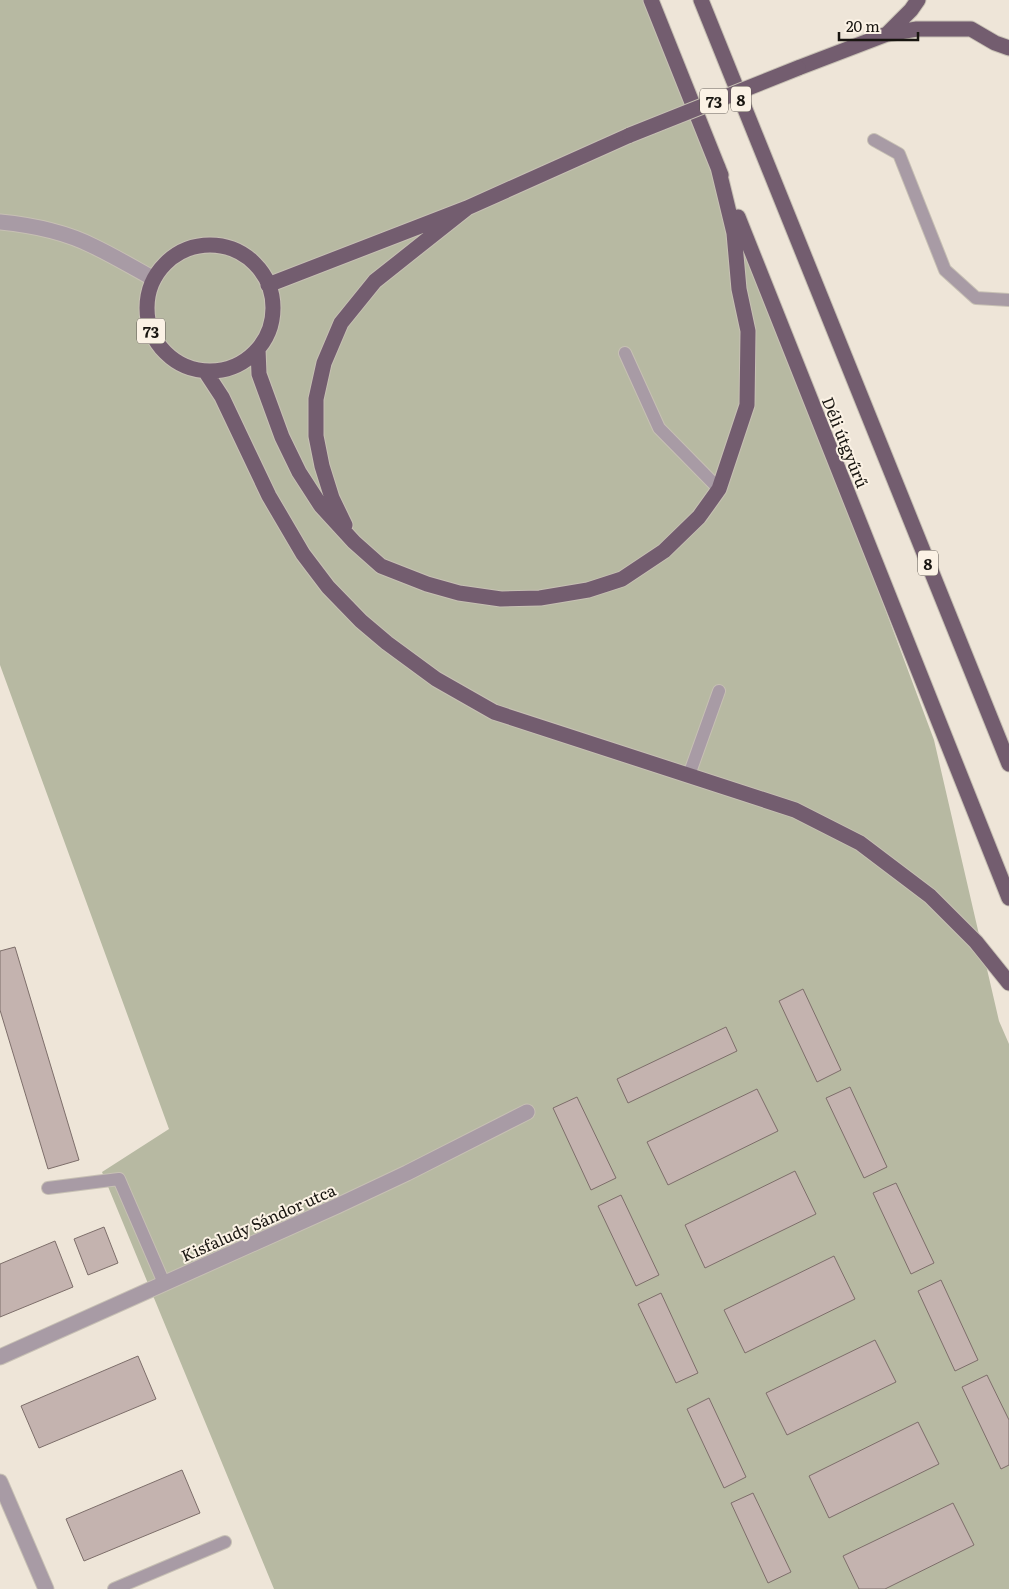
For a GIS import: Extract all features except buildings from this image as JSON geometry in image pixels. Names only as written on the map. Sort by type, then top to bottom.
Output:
[{"type":"main road","name":"Déli útgyűrű","points":[[651,0],[1009,898]]},
{"type":"main road","name":"Déli útgyűrű","points":[[702,0],[1009,764]]},
{"type":"main road","name":"73","points":[[887,34],[911,10],[918,0]]},
{"type":"main road","name":"73","points":[[268,285],[467,208],[630,135],[887,34],[917,29],[972,29],[995,43],[1009,48]]},
{"type":"main road","points":[[258,349],[259,374],[282,437],[299,472],[321,506],[354,542],[381,566],[427,584],[458,593],[501,599],[540,598],[588,590],[622,579],[664,552],[699,517],[718,489],[747,405],[748,331],[739,289],[734,233],[718,167]]},
{"type":"main road","points":[[354,542],[332,498],[322,466],[316,436],[316,399],[324,362],[342,323],[375,281],[467,208]]},
{"type":"main road","name":"73","points":[[212,245],[230,248],[246,257],[259,269],[268,285],[272,302],[272,318],[267,334],[258,349],[243,362],[225,369],[205,371],[188,367],[172,359],[159,346],[151,331],[147,313],[148,296],[154,279],[164,265],[178,254],[194,247],[212,245]]},
{"type":"main road","points":[[205,371],[222,397],[269,496],[303,554],[328,587],[361,621],[387,644],[436,679],[494,712],[795,810],[860,843],[930,896],[976,942],[1009,983]]},
{"type":"street","points":[[0,222],[24,224],[92,245],[154,279]]},
{"type":"street","name":"Kisfaludy Sándor utca","points":[[0,1357],[264,1240],[389,1182],[527,1112]]},
{"type":"street","points":[[0,1482],[46,1589]]},
{"type":"lane","points":[[874,140],[899,154],[945,270],[976,298],[1009,300]]},
{"type":"lane","points":[[625,353],[659,428],[718,489]]},
{"type":"lane","points":[[689,775],[719,691]]},
{"type":"lane","points":[[48,1188],[120,1179],[164,1283]]},
{"type":"lane","points":[[114,1589],[225,1542]]},
{"type":"green space","points":[[0,0],[658,0],[934,740],[999,1021],[1009,1044],[1009,1589],[274,1589],[102,1172],[169,1129],[0,665]]}]
